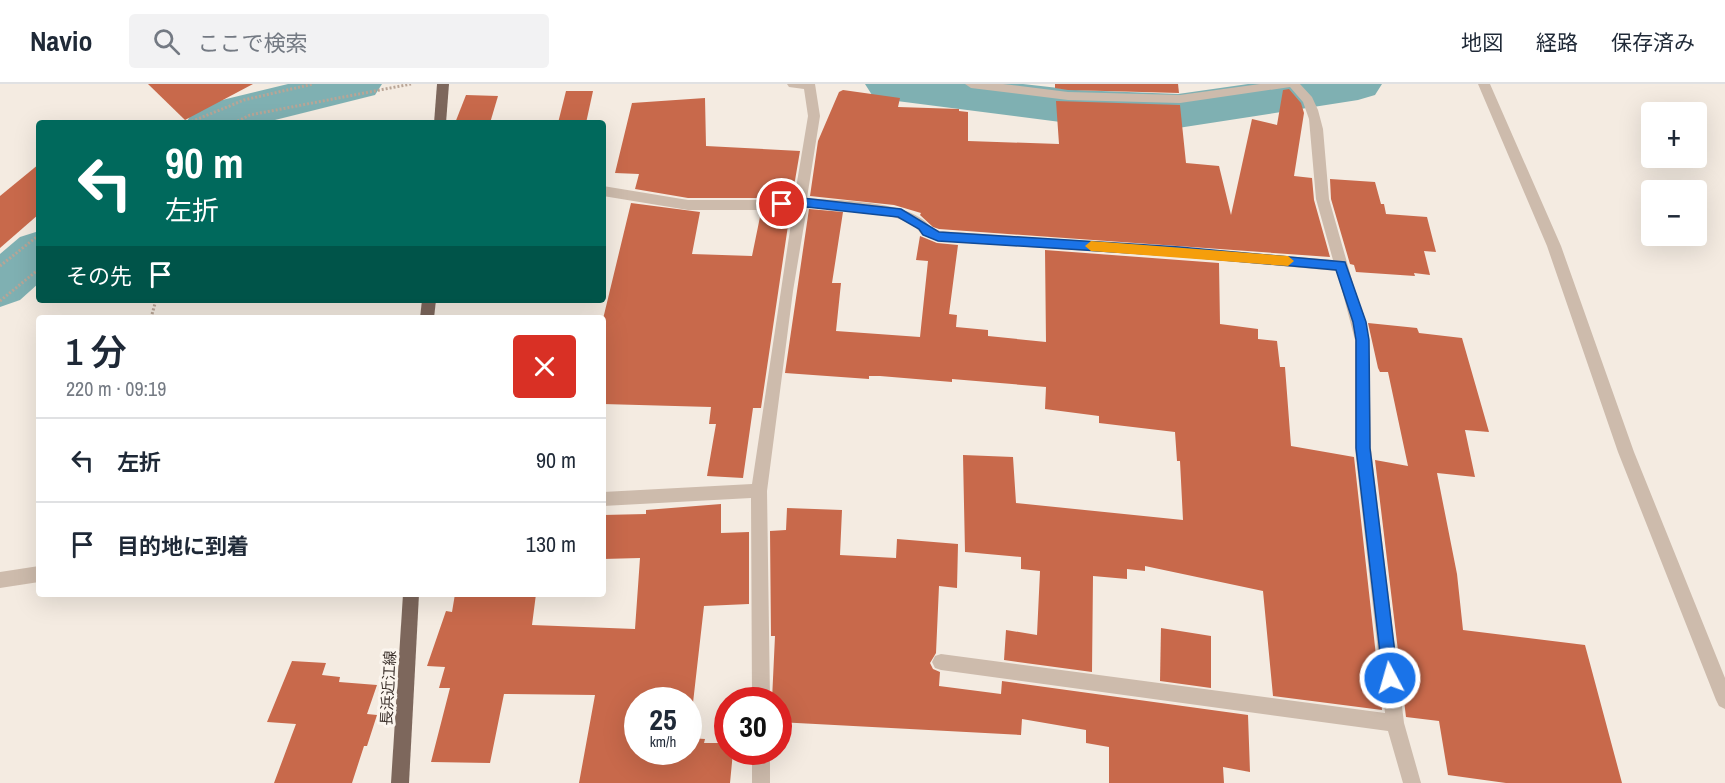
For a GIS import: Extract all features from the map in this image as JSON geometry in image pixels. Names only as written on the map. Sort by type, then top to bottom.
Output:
[{"type":"main road","points":[[440,120],[443,84]]},
{"type":"main road","name":"長浜近江線","points":[[400,783],[411,597]]},
{"type":"street","points":[[761,687],[759,491],[786,291],[802,204],[814,116],[809,85],[793,84]]},
{"type":"street","points":[[971,84],[1068,96],[1180,99],[1293,86],[1309,102],[1317,135],[1320,181],[1362,340],[1363,448],[1395,723],[1412,783]]},
{"type":"street","points":[[1484,84],[1554,246],[1626,452],[1725,700]]},
{"type":"street","points":[[606,191],[688,205],[802,204],[901,213],[923,225],[927,232],[938,236],[1179,252],[1341,266]]},
{"type":"street","points":[[606,499],[759,491]]},
{"type":"street","points":[[0,580],[36,574]]},
{"type":"street","points":[[941,662],[1395,723]]},
{"type":"street","points":[[761,765],[761,783]]},
{"type":"path","points":[[197,120],[244,100],[313,84]]},
{"type":"path","points":[[240,120],[250,115],[411,84]]},
{"type":"path","points":[[0,266],[36,237]]},
{"type":"path","points":[[0,301],[36,271]]},
{"type":"building","points":[[148,84],[253,84],[185,120]]},
{"type":"building","points":[[1055,84],[1178,84],[1179,93],[1068,90],[1055,88]]},
{"type":"building","points":[[1289,89],[1301,103],[1304,113],[1294,176],[1312,178],[1314,200],[1330,257],[939,229],[933,227],[920,215],[921,213],[894,205],[810,196],[818,141],[839,92],[843,90],[900,98],[898,107],[959,109],[959,111],[968,112],[968,141],[1059,144],[1056,101],[1180,105],[1186,163],[1219,166],[1231,215],[1252,119],[1277,125],[1283,90]]},
{"type":"building","points":[[566,91],[593,91],[587,120],[559,120]]},
{"type":"building","points":[[466,95],[498,96],[491,120],[456,120]]},
{"type":"building","points":[[705,98],[706,146],[800,151],[792,198],[688,198],[635,189],[639,174],[615,173],[632,103]]},
{"type":"building","points":[[36,166],[36,217],[0,248],[0,196]]},
{"type":"building","points":[[1330,179],[1375,182],[1386,214],[1427,217],[1436,252],[1424,251],[1430,275],[1356,272],[1354,265],[1350,264],[1331,199]]},
{"type":"building","points":[[631,203],[700,212],[692,254],[752,256],[761,212],[790,212],[761,408],[753,408],[743,478],[707,476],[716,424],[709,424],[711,407],[606,404],[606,315],[604,315]]},
{"type":"building","points":[[809,209],[843,212],[832,283],[841,283],[836,331],[920,337],[928,261],[916,260],[920,236],[937,243],[958,245],[949,314],[957,315],[956,327],[988,330],[988,336],[1046,342],[1045,250],[1219,263],[1220,324],[1258,329],[1258,339],[1277,341],[1280,367],[1285,367],[1291,446],[1354,457],[1382,710],[1273,696],[1263,591],[1145,566],[1145,571],[1127,569],[1127,579],[1093,576],[1092,672],[1004,660],[1006,630],[1037,635],[1040,571],[1021,569],[1021,557],[965,552],[963,455],[1013,457],[1016,503],[1183,520],[1180,461],[1177,461],[1175,432],[1099,423],[1099,416],[1045,409],[1046,387],[952,379],[952,382],[880,376],[869,376],[869,379],[785,373]]},
{"type":"building","points":[[1368,323],[1417,328],[1419,333],[1462,338],[1489,432],[1465,430],[1475,477],[1437,473],[1457,574],[1463,630],[1585,645],[1622,783],[1506,783],[1448,775],[1439,721],[1406,717],[1375,460],[1408,466],[1388,372],[1380,372],[1378,368]]},
{"type":"building","points":[[721,504],[721,533],[749,532],[749,604],[704,606],[695,687],[624,687],[624,765],[702,765],[702,739],[705,739],[704,743],[714,743],[714,765],[732,765],[730,783],[579,783],[595,695],[504,694],[490,763],[431,762],[450,688],[439,688],[445,667],[427,666],[446,611],[452,612],[454,597],[536,597],[532,625],[635,629],[640,558],[606,559],[606,515],[646,514],[646,510]]},
{"type":"building","points":[[787,508],[842,510],[840,555],[896,558],[897,539],[958,544],[957,588],[939,586],[936,653],[930,663],[933,669],[940,672],[939,686],[1001,694],[1002,681],[1248,715],[1250,772],[1223,767],[1224,783],[1109,783],[1109,747],[1086,743],[1086,730],[1022,719],[1021,735],[792,723],[792,687],[773,687],[775,636],[771,636],[770,531],[786,530]]},
{"type":"building","points":[[1161,628],[1211,636],[1211,688],[1160,681]]},
{"type":"building","points":[[292,661],[326,663],[322,675],[340,677],[339,682],[377,685],[367,714],[377,715],[352,783],[274,783],[296,724],[267,722]]},
{"type":"waterway","points":[[218,120],[235,113],[358,84]]},
{"type":"waterway","points":[[889,84],[1076,107],[1178,111],[1358,84]]},
{"type":"waterway","points":[[0,285],[36,255]]},
{"type":"slow traffic","points":[[1091,246],[1288,261]]},
{"type":"route","points":[[782,204],[802,206],[802,202],[901,213],[923,225],[927,232],[938,236],[1179,252],[1341,266],[1359,322],[1362,340],[1363,448],[1390,678]]}]
